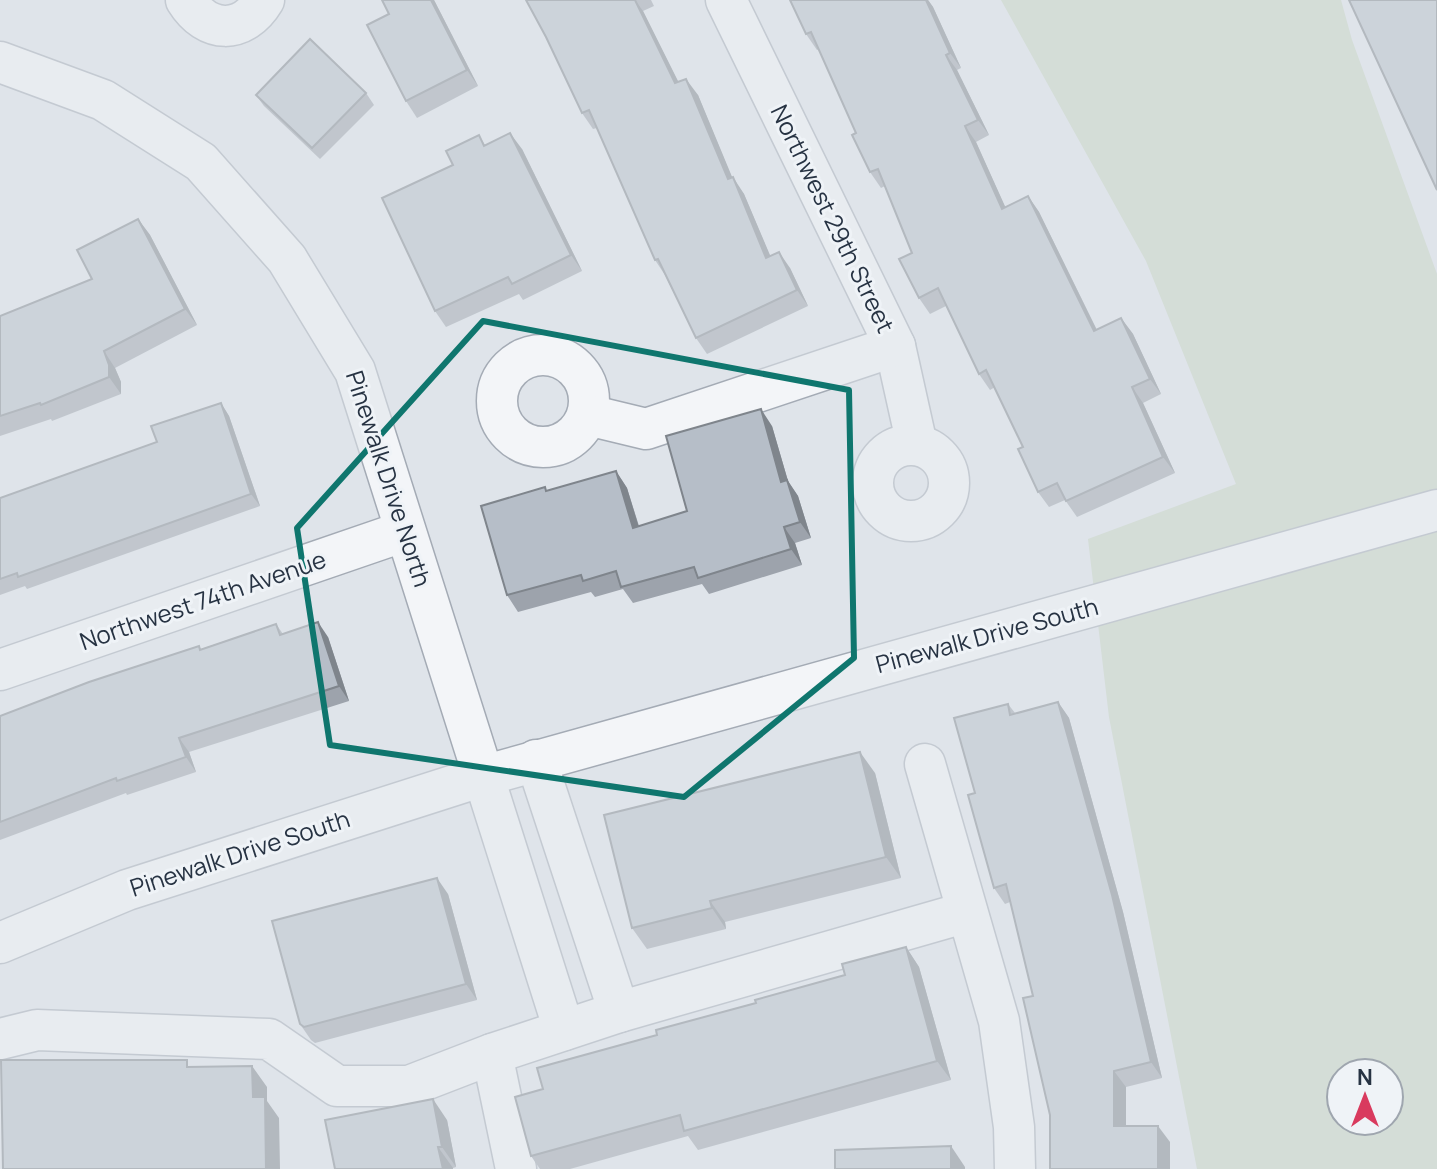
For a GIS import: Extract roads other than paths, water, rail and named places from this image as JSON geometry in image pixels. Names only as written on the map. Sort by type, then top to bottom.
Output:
[{"type":"street","points":[[186,0],[194,13],[208,23],[224,26],[240,24],[255,14],[264,0]]},
{"type":"street","name":"Northwest 29th Street","points":[[726,0],[895,346],[917,445]]},
{"type":"street","name":"Pinewalk Drive North","points":[[0,62],[103,100],[201,162],[287,259],[355,371],[483,776]]},
{"type":"street","points":[[588,415],[646,429],[895,346]]},
{"type":"street","name":"Pinewalk Drive South","points":[[0,943],[127,890],[536,760],[1437,510]]},
{"type":"street","name":"Northwest 74th Avenue","points":[[0,670],[405,531]]},
{"type":"street","points":[[536,760],[619,1012]]},
{"type":"street","points":[[925,764],[999,1021],[1014,1127],[1015,1169]]},
{"type":"street","points":[[483,776],[564,1030]]},
{"type":"street","points":[[0,1039],[37,1030],[269,1039],[337,1086],[409,1086],[492,1054],[619,1012],[967,912]]},
{"type":"street","points":[[492,1054],[516,1169]]}]
